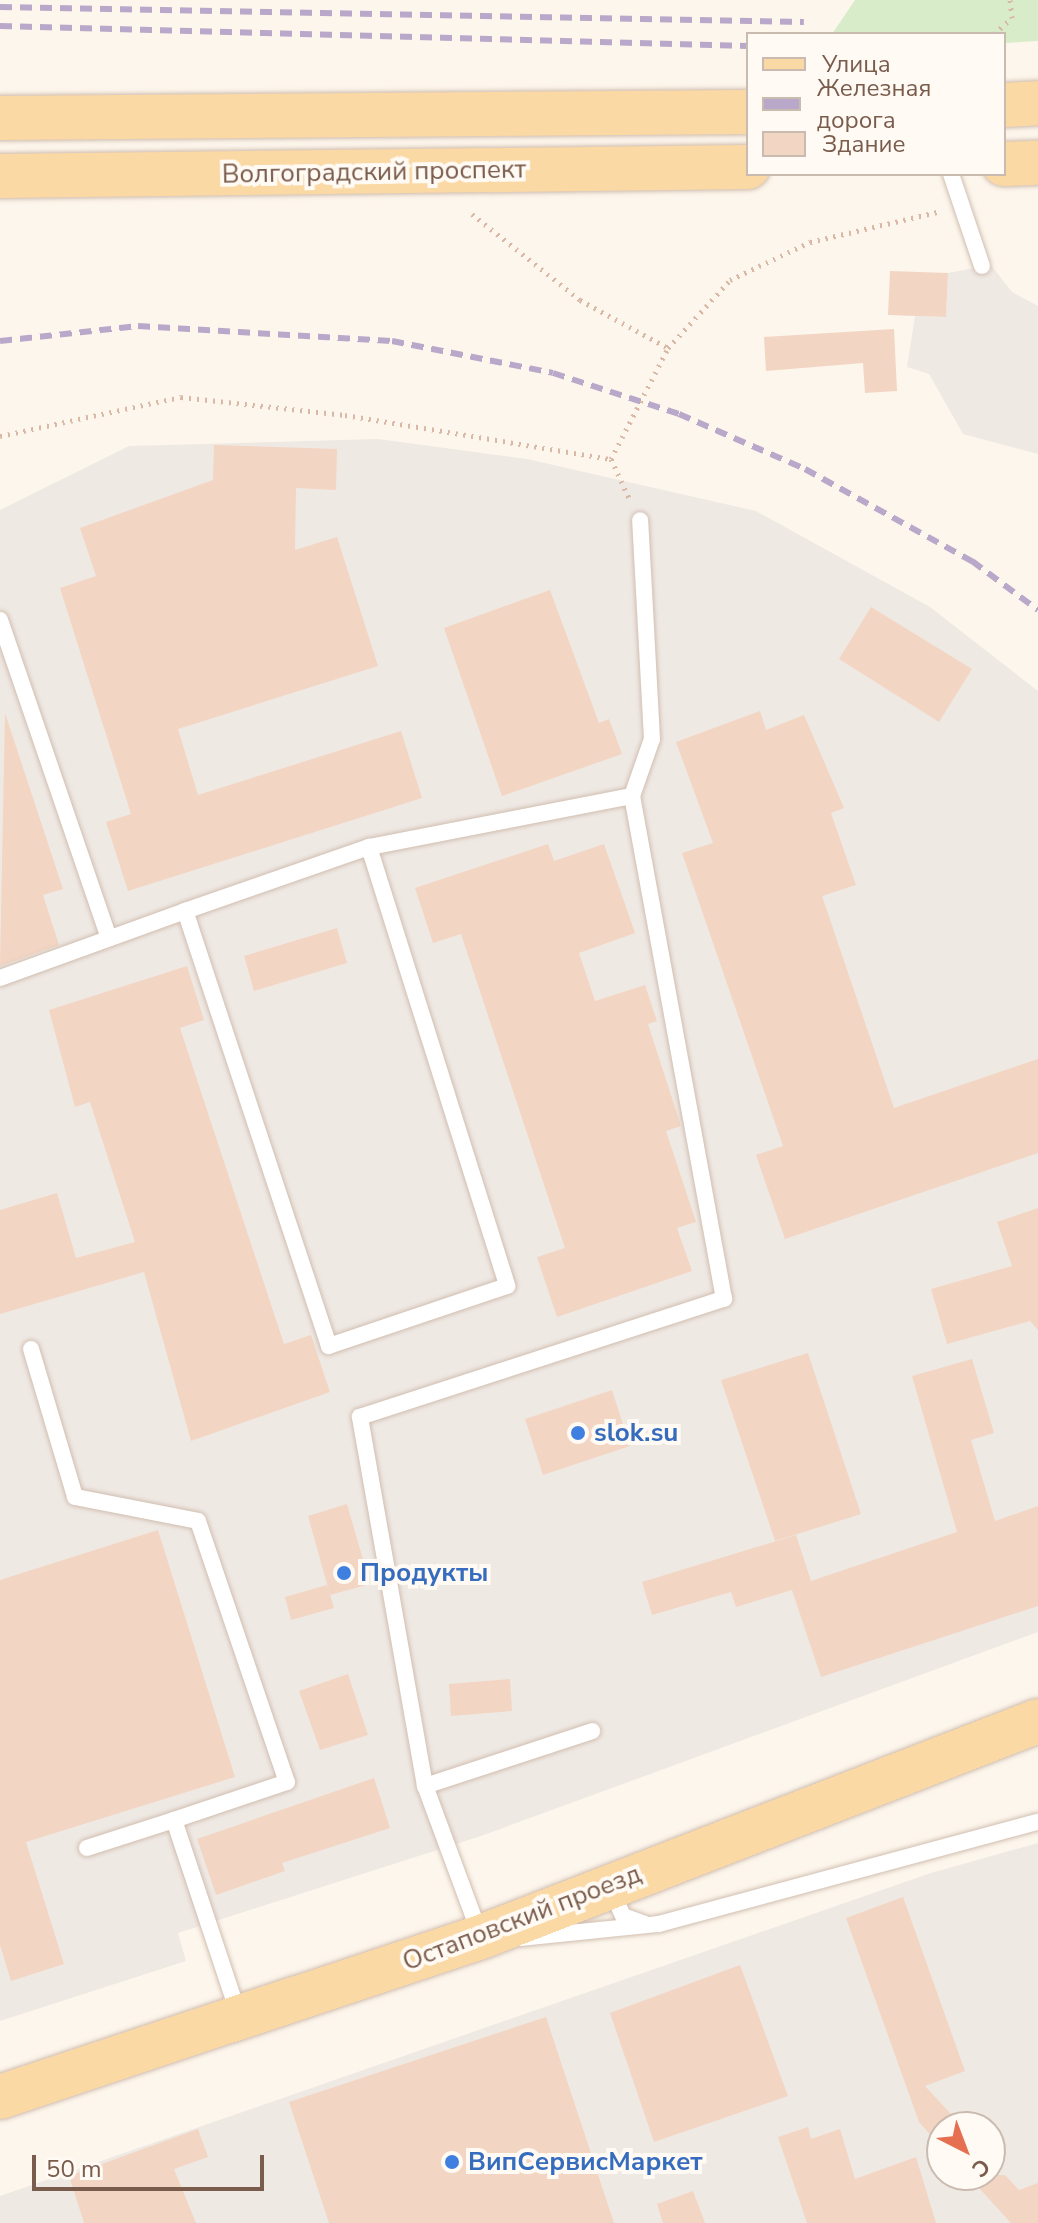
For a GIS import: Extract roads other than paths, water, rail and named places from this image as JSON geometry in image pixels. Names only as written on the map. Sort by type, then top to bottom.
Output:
[{"type":"main road","points":[[1006,105],[1038,103]]},
{"type":"main road","points":[[0,118],[746,112]]},
{"type":"main road","points":[[1006,164],[1038,163]]},
{"type":"main road","name":"Волгоградский проспект","points":[[0,176],[746,167]]},
{"type":"main road","name":"Остаповский проезд","points":[[0,2097],[241,2020],[481,1937],[1038,1721]]},
{"type":"lane","points":[[952,176],[982,266]]},
{"type":"lane","points":[[640,520],[652,739],[632,796],[724,1299],[360,1417],[425,1786],[481,1937],[553,1939],[659,1924],[1038,1822]]},
{"type":"lane","points":[[0,620],[109,938]]},
{"type":"lane","points":[[0,978],[369,847],[632,796]]},
{"type":"lane","points":[[185,911],[329,1346],[507,1286],[369,847]]},
{"type":"lane","points":[[31,1349],[75,1497],[198,1521],[287,1782],[87,1848]]},
{"type":"lane","points":[[425,1786],[592,1731]]},
{"type":"lane","points":[[174,1820],[241,2020]]},
{"type":"lane","points":[[609,1885],[623,1916],[659,1924]]},
{"type":"railway","points":[[0,7],[804,22]]},
{"type":"railway","points":[[0,26],[746,46]]},
{"type":"railway","points":[[0,341],[138,326],[392,341],[553,373],[679,414],[805,469],[972,561],[1038,610]]},
{"type":"place","name":"slok.su","points":[[578,1433]]},
{"type":"place","name":"Продукты","points":[[344,1573]]},
{"type":"place","name":"ВипСервисМаркет","points":[[452,2162]]}]
